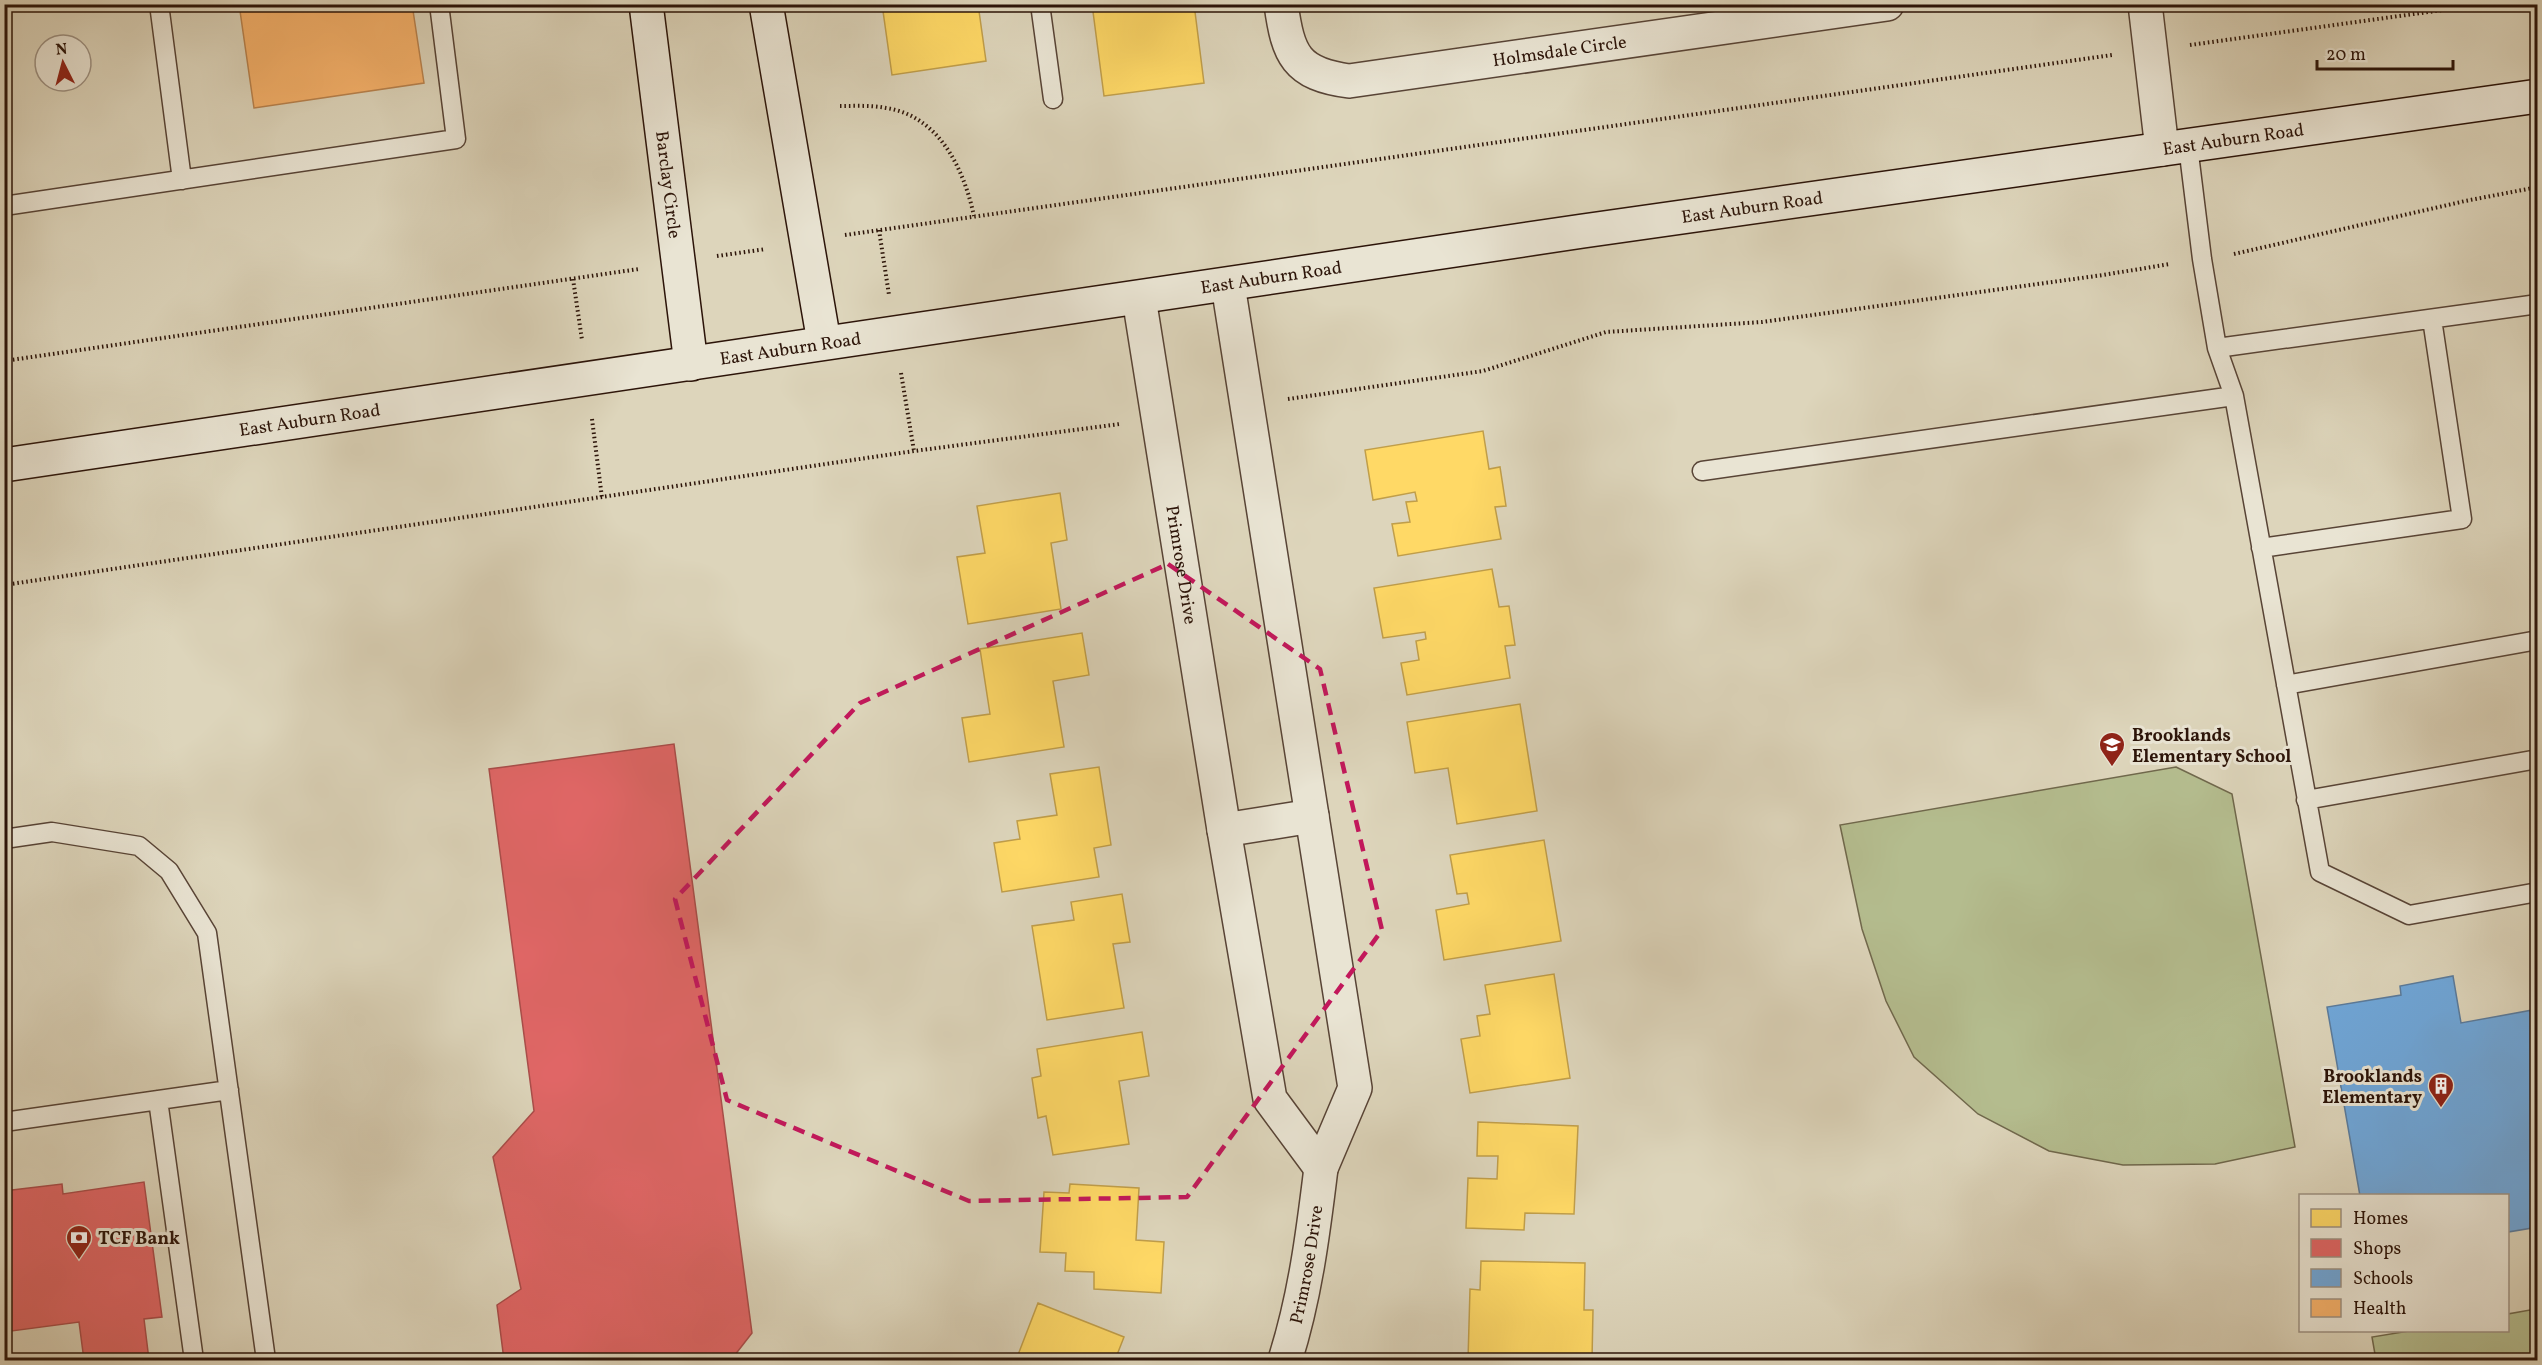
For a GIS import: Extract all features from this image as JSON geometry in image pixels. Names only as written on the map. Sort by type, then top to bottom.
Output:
[{"type":"street","name":"Barclay Circle","points":[[646,4],[691,364]]},
{"type":"street","points":[[766,4],[824,342]]},
{"type":"street","name":"Holmsdale Circle","points":[[1281,4],[1285,38],[1296,57],[1312,72],[1330,79],[1349,81],[1887,4]]},
{"type":"street","points":[[2145,4],[2175,147]]},
{"type":"street","name":"East Auburn Road","points":[[4,465],[1583,231],[2538,96]]},
{"type":"street","name":"Primrose Drive","points":[[1228,285],[1355,1088],[1321,1168],[1309,1265],[1298,1320],[1285,1360]]},
{"type":"street","name":"Primrose Drive","points":[[1139,298],[1224,830],[1270,1099],[1321,1168]]},
{"type":"street","points":[[1224,830],[1312,816]]},
{"type":"lane","points":[[159,4],[182,180]]},
{"type":"lane","points":[[4,206],[456,139],[439,4]]},
{"type":"lane","points":[[1040,4],[1053,99]]},
{"type":"lane","points":[[2175,147],[2202,259],[2217,348],[2234,396],[2320,872],[2409,915],[2538,892]]},
{"type":"lane","points":[[2217,348],[2538,304]]},
{"type":"lane","points":[[2261,548],[2462,519],[2432,319]]},
{"type":"lane","points":[[1702,471],[2234,396]]},
{"type":"lane","points":[[2286,685],[2538,640]]},
{"type":"lane","points":[[2306,800],[2538,759]]},
{"type":"lane","points":[[4,839],[52,832],[139,846],[169,871],[207,933],[266,1360]]},
{"type":"lane","points":[[4,1122],[229,1090]]},
{"type":"lane","points":[[158,1100],[194,1360]]},
{"type":"path","points":[[2184,45],[2486,4]]},
{"type":"path","points":[[837,236],[2117,54]]},
{"type":"path","points":[[840,106],[888,108],[911,117],[932,130],[951,152],[964,177],[974,216]]},
{"type":"path","points":[[2232,254],[2465,201],[2538,187]]},
{"type":"path","points":[[879,230],[883,262]]},
{"type":"path","points":[[716,257],[770,248]]},
{"type":"path","points":[[1285,399],[1483,371],[1606,332],[1762,322],[2103,275],[2174,263]]},
{"type":"path","points":[[4,361],[639,269]]},
{"type":"path","points":[[573,279],[579,315]]},
{"type":"path","points":[[905,397],[914,451]]},
{"type":"path","points":[[4,585],[914,451],[1128,423]]},
{"type":"path","points":[[596,444],[602,498]]},
{"type":"highlighted area","points":[[1168,564],[1320,669],[1382,930],[1187,1197],[969,1201],[727,1100],[675,899],[860,703]]},
{"type":"green space","points":[[2176,767],[2232,794],[2295,1147],[2215,1164],[2123,1165],[2049,1151],[1978,1114],[1914,1057],[1886,1001],[1862,929],[1840,825]]},
{"type":"green space","points":[[2530,1310],[2537,1315],[2537,1360],[2376,1360],[2372,1337],[2403,1332],[2509,1332],[2509,1314]]},
{"type":"building: Homes","points":[[882,4],[978,4],[986,61],[892,75]]},
{"type":"building: Homes","points":[[1092,4],[1194,4],[1204,83],[1104,96]]},
{"type":"building: Homes","points":[[1483,431],[1489,469],[1500,467],[1506,506],[1495,507],[1501,539],[1398,556],[1392,524],[1410,522],[1406,502],[1417,501],[1415,492],[1373,500],[1365,450]]},
{"type":"building: Homes","points":[[1060,493],[1067,540],[1051,543],[1061,609],[968,624],[957,557],[985,553],[977,506]]},
{"type":"building: Homes","points":[[1492,569],[1499,607],[1509,606],[1515,645],[1505,646],[1510,678],[1407,695],[1401,663],[1419,660],[1416,641],[1426,639],[1425,632],[1383,638],[1374,588]]},
{"type":"building: Homes","points":[[1082,633],[1089,675],[1053,681],[1064,747],[969,762],[962,718],[990,714],[980,649]]},
{"type":"building: Homes","points":[[1520,704],[1537,811],[1457,824],[1448,768],[1415,773],[1407,722]]},
{"type":"building: Homes","points":[[1099,767],[1111,845],[1094,848],[1099,877],[1002,892],[994,843],[1020,839],[1017,821],[1057,815],[1050,774]]},
{"type":"building: Homes","points":[[1544,840],[1561,941],[1444,960],[1436,910],[1469,904],[1467,893],[1457,894],[1450,855]]},
{"type":"building: Homes","points":[[1122,894],[1130,942],[1113,944],[1124,1008],[1047,1020],[1032,926],[1074,920],[1071,902]]},
{"type":"building: Homes","points":[[1554,974],[1570,1078],[1470,1093],[1461,1039],[1480,1036],[1477,1016],[1490,1014],[1485,985]]},
{"type":"building: Homes","points":[[1142,1032],[1149,1076],[1119,1081],[1129,1144],[1053,1155],[1046,1116],[1038,1118],[1032,1078],[1041,1076],[1037,1049]]},
{"type":"building: Homes","points":[[1478,1122],[1578,1126],[1574,1214],[1525,1213],[1524,1230],[1466,1228],[1468,1178],[1497,1179],[1498,1156],[1477,1156]]},
{"type":"building: Homes","points":[[1070,1184],[1139,1188],[1136,1240],[1164,1242],[1161,1293],[1094,1289],[1094,1272],[1065,1271],[1066,1253],[1040,1252],[1044,1192],[1069,1193]]},
{"type":"building: Homes","points":[[1481,1261],[1585,1263],[1584,1310],[1593,1310],[1592,1360],[1468,1360],[1470,1289],[1480,1290]]},
{"type":"building: Homes","points":[[1038,1303],[1124,1337],[1115,1360],[1016,1360]]},
{"type":"building: Shops","points":[[674,744],[752,1333],[731,1360],[504,1360],[497,1305],[521,1289],[493,1157],[534,1111],[489,769]]},
{"type":"building: Shops","name":"TCF Bank","points":[[144,1182],[162,1317],[144,1319],[149,1360],[84,1360],[79,1322],[4,1332],[4,1191],[62,1184],[63,1194]]},
{"type":"building: Schools","name":"Brooklands Elementary","points":[[2453,976],[2461,1023],[2538,1009],[2538,1227],[2509,1232],[2509,1194],[2360,1194],[2327,1007],[2401,995],[2400,986]]},
{"type":"building: Health","points":[[239,4],[412,4],[424,83],[254,108]]},
{"type":"place","name":"Brooklands Elementary School","points":[[2112,768]]},
{"type":"place","name":"Brooklands Elementary","points":[[2441,1109]]},
{"type":"place","name":"TCF Bank","points":[[79,1261]]}]
